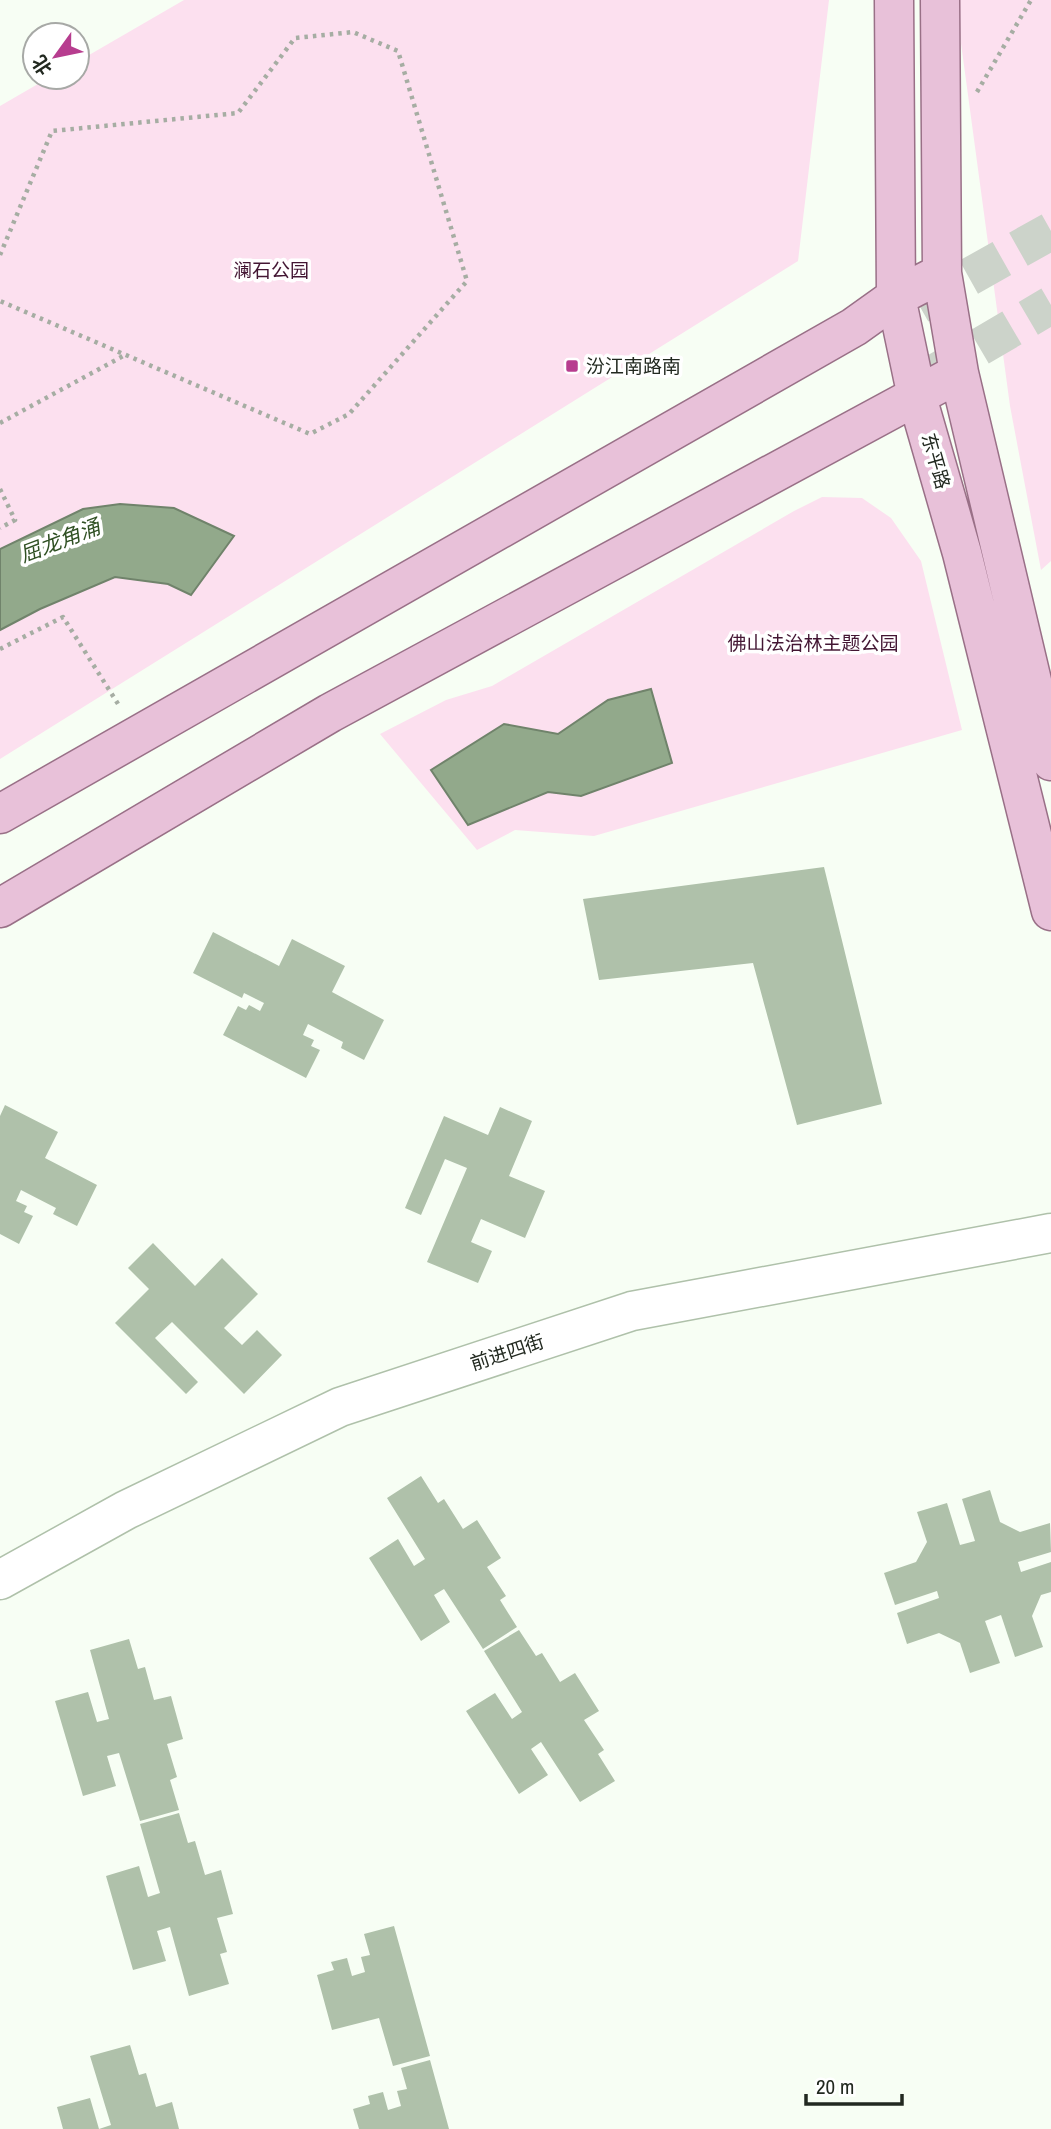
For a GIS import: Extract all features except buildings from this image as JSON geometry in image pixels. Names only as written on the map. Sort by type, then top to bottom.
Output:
[{"type":"main road","name":"东平路","points":[[894,0],[896,297],[917,397],[962,553],[1051,911]]},
{"type":"main road","points":[[940,0],[942,273],[959,373],[1051,761]]},
{"type":"main road","points":[[0,814],[854,327],[896,297],[942,273]]},
{"type":"main road","points":[[0,908],[330,713],[959,373]]},
{"type":"street","name":"前进四街","points":[[0,1580],[126,1510],[340,1406],[632,1311],[1051,1233]]},
{"type":"path","points":[[976,93],[1031,0]]},
{"type":"path","points":[[0,255],[52,131],[239,113],[295,38],[353,32],[398,51],[467,281],[349,414],[310,434],[0,300]]},
{"type":"path","points":[[0,423],[126,355]]},
{"type":"path","points":[[0,489],[15,520],[0,528]]},
{"type":"path","points":[[0,649],[63,617],[121,708]]},
{"type":"green space","name":"澜石公园","points":[[184,0],[829,0],[798,261],[0,759],[0,106],[26,91],[91,91],[91,54]]},
{"type":"green space","points":[[960,0],[1051,0],[1051,561],[1041,570],[1010,406],[958,21]]},
{"type":"green space","name":"佛山法治林主题公园","points":[[822,497],[862,498],[891,518],[921,561],[962,730],[594,836],[515,830],[477,850],[380,734],[446,700],[492,686]]},
{"type":"water","name":"屈龙角涌","points":[[120,504],[174,508],[234,536],[191,595],[168,584],[115,577],[40,609],[0,630],[0,549],[83,509]]},
{"type":"water","points":[[651,689],[672,763],[581,796],[548,792],[468,825],[431,770],[504,724],[558,734],[608,700]]},
{"type":"tunnel","points":[[919,305],[1051,231]]},
{"type":"tunnel","points":[[930,376],[1051,305]]},
{"type":"place","name":"汾江南路南","points":[[572,366]]}]
